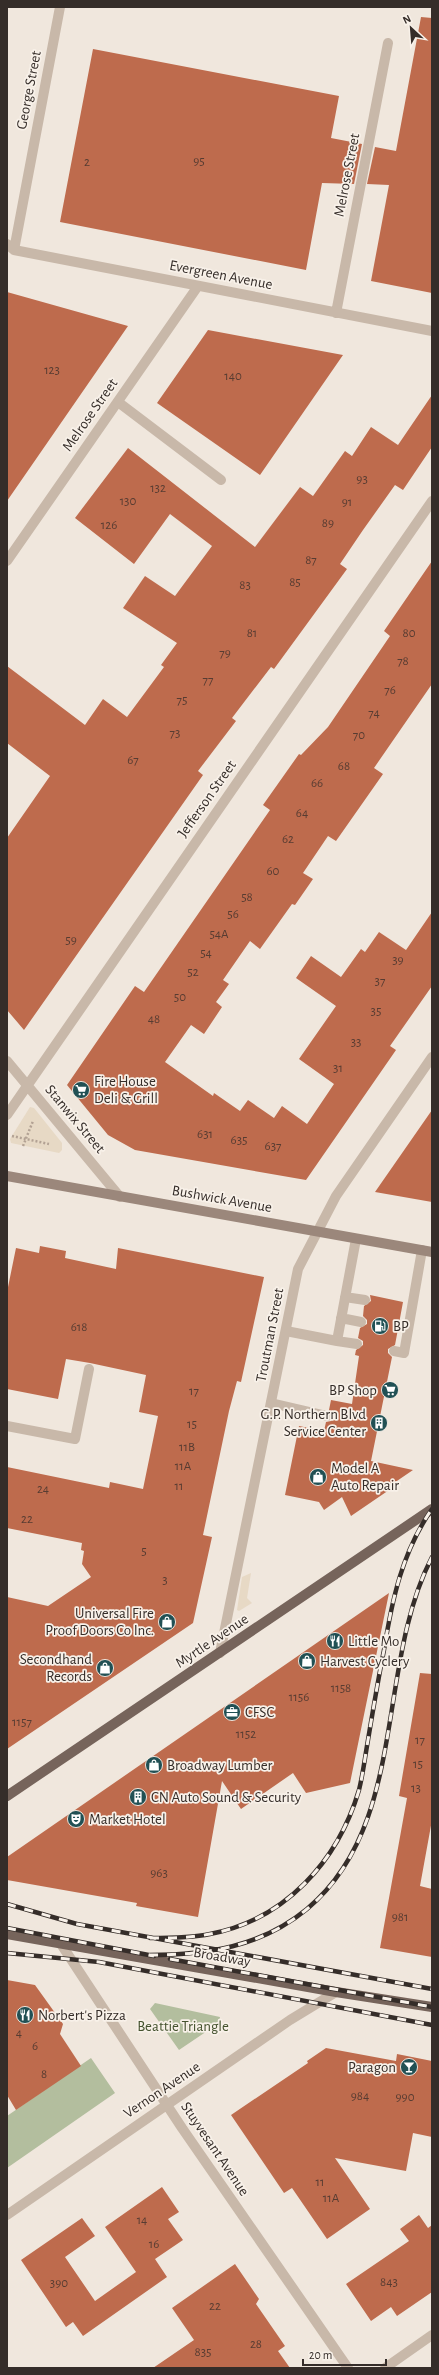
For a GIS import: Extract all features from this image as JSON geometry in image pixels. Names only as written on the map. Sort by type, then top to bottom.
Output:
[{"type":"main road","name":"Bushwick Avenue","points":[[7,1176],[427,1251]]},
{"type":"main road","name":"Myrtle Avenue","points":[[7,1796],[432,1509]]},
{"type":"main road","name":"Broadway","points":[[7,1934],[336,1992],[432,2007]]},
{"type":"street","name":"George Street","points":[[10,247],[60,7]]},
{"type":"street","name":"Melrose Street","points":[[336,313],[388,43]]},
{"type":"street","name":"Evergreen Avenue","points":[[10,247],[198,286],[432,331]]},
{"type":"street","name":"Melrose Street","points":[[7,561],[198,286]]},
{"type":"street","points":[[118,402],[221,480]]},
{"type":"street","name":"Jefferson Street","points":[[7,1115],[26,1084],[432,501]]},
{"type":"street","name":"Troutman Street","points":[[220,1653],[298,1269],[336,1196],[432,1058]]},
{"type":"street","name":"Stanwix Street","points":[[7,1061],[120,1196]]},
{"type":"street","points":[[337,1341],[356,1238]]},
{"type":"street","points":[[394,1351],[404,1353],[403,1330],[407,1307],[427,1251]]},
{"type":"street","points":[[345,1297],[365,1300]]},
{"type":"street","points":[[341,1318],[361,1322]]},
{"type":"street","points":[[286,1331],[357,1344]]},
{"type":"street","points":[[7,1426],[75,1439],[89,1369]]},
{"type":"street","points":[[271,1404],[327,1416]]},
{"type":"street","name":"Stuyvesant Avenue","points":[[62,1944],[166,2104],[348,2368]]},
{"type":"street","name":"Vernon Avenue","points":[[7,2215],[166,2104],[290,2020],[336,1992]]},
{"type":"street","points":[[385,2368],[432,2335]]},
{"type":"path","points":[[23,1146],[34,1118]]},
{"type":"path","points":[[12,1136],[55,1145]]},
{"type":"green space","name":"Beattie Triangle","points":[[155,2003],[220,2017],[219,2023],[179,2050],[150,2009]]},
{"type":"green space","points":[[91,2058],[115,2093],[7,2168],[7,2116]]},
{"type":"shaded area","points":[[30,1107],[34,1108],[62,1143],[62,1150],[59,1153],[11,1143],[10,1139]]},
{"type":"shaded area","points":[[251,1573],[247,1598],[252,1603],[239,1611],[237,1610],[242,1577]]},
{"type":"building","points":[[421,17],[432,18],[432,293],[371,281],[389,185],[367,184],[375,147],[396,151]]},
{"type":"building","points":[[93,49],[339,96],[331,138],[362,144],[354,184],[322,183],[306,270],[60,222]]},
{"type":"building","points":[[7,292],[128,326],[7,501]]},
{"type":"building","points":[[208,330],[343,355],[260,475],[157,403]]},
{"type":"building","points":[[432,395],[432,447],[403,490],[395,485],[363,530],[340,564],[347,569],[274,669],[271,667],[232,718],[236,721],[198,771],[203,775],[24,1030],[7,1010],[7,838],[50,776],[7,743],[7,666],[85,725],[103,699],[127,717],[164,667],[161,665],[177,643],[123,608],[145,576],[175,596],[212,546],[170,514],[134,564],[75,518],[128,448],[255,547],[300,487],[313,496],[345,451],[352,456],[371,427],[398,445]]},
{"type":"building","points":[[432,561],[432,684],[374,768],[383,774],[336,841],[328,836],[303,873],[313,879],[295,905],[292,904],[260,949],[250,941],[223,980],[229,984],[216,1002],[222,1007],[204,1034],[191,1025],[165,1062],[213,1096],[214,1093],[240,1111],[248,1100],[274,1118],[282,1106],[307,1124],[334,1084],[299,1059],[336,1006],[296,978],[311,956],[341,977],[361,949],[365,952],[379,932],[406,950],[432,912],[432,986],[390,1046],[396,1050],[306,1180],[135,1150],[108,1135],[67,1085],[135,986],[144,992],[270,810],[263,805],[299,754],[301,755],[328,727],[390,636],[384,631]]},
{"type":"building","points":[[432,1110],[432,1202],[375,1192]]},
{"type":"building","points":[[40,1246],[66,1251],[65,1258],[116,1269],[118,1248],[264,1277],[241,1382],[237,1381],[229,1411],[203,1535],[212,1537],[193,1623],[7,1749],[7,1597],[48,1606],[91,1577],[82,1564],[84,1551],[81,1550],[82,1543],[7,1528],[7,1467],[109,1488],[110,1482],[143,1489],[158,1416],[139,1412],[146,1375],[90,1363],[66,1359],[58,1399],[7,1389],[7,1292],[16,1248],[39,1253]]},
{"type":"building","points":[[370,1295],[403,1302],[395,1345],[388,1349],[388,1353],[392,1357],[371,1461],[413,1470],[391,1485],[392,1488],[351,1516],[342,1497],[324,1510],[319,1502],[285,1495],[299,1426],[324,1431],[326,1422],[331,1421],[333,1417],[329,1410],[331,1400],[352,1404],[359,1356],[355,1355],[356,1350],[363,1345],[363,1341],[358,1338],[360,1328],[367,1324],[367,1320],[363,1316],[364,1306],[371,1301]]},
{"type":"building","points":[[389,1593],[350,1783],[306,1793],[293,1773],[241,1809],[222,1781],[198,1917],[136,1906],[137,1903],[7,1880],[7,1857]]},
{"type":"building","points":[[420,1673],[432,1674],[432,1820],[420,1886],[432,1889],[432,1957],[380,1948],[407,1798],[399,1796]]},
{"type":"building","points":[[7,1980],[35,1985],[63,2024],[60,2034],[81,2066],[16,2110],[7,2095]]},
{"type":"building","points":[[326,2048],[396,2061],[397,2054],[432,2061],[432,2137],[413,2133],[406,2171],[335,2158],[370,2209],[327,2239],[292,2188],[284,2193],[231,2115],[308,2063],[307,2061]]},
{"type":"building","points":[[162,2187],[179,2212],[168,2219],[183,2240],[155,2259],[167,2277],[83,2336],[73,2322],[66,2327],[21,2260],[82,2218],[95,2236],[65,2257],[95,2301],[136,2272],[105,2227]]},
{"type":"building","points":[[419,2215],[428,2228],[432,2225],[432,2292],[397,2316],[391,2307],[371,2321],[346,2284],[409,2241],[400,2229]]},
{"type":"building","points":[[235,2264],[259,2299],[256,2304],[285,2346],[278,2351],[290,2368],[153,2368],[194,2340],[172,2308]]},
{"type":"railway","points":[[150,1938],[188,1937],[210,1934],[237,1927],[262,1916],[285,1901],[305,1883],[322,1863],[350,1816],[359,1790],[387,1631],[395,1595],[413,1542],[432,1509]]},
{"type":"railway","points":[[149,1955],[171,1955],[212,1950],[252,1940],[271,1932],[289,1922],[307,1909],[339,1874],[362,1834],[376,1789],[403,1646],[414,1600],[432,1557]]},
{"type":"railway","points":[[7,1904],[77,1924],[432,1989]]},
{"type":"railway","points":[[7,1928],[154,1956]]},
{"type":"railway","points":[[7,1953],[99,1962],[432,2025]]},
{"type":"railway","points":[[170,1959],[432,2007]]},
{"type":"place","name":"Fire House Deli & Grill","points":[[81,1090]]},
{"type":"place","name":"BP","points":[[380,1326]]},
{"type":"place","name":"BP Shop","points":[[390,1390]]},
{"type":"place","name":"G.P. Northern Blvd Service Center","points":[[379,1423]]},
{"type":"place","name":"Model A Auto Repair","points":[[318,1477]]},
{"type":"place","name":"Universal Fire Proof Doors Co Inc.","points":[[167,1622]]},
{"type":"place","name":"Little Mo","points":[[335,1641]]},
{"type":"place","name":"Harvest Cyclery","points":[[307,1661]]},
{"type":"place","name":"Secondhand Records","points":[[105,1668]]},
{"type":"place","name":"CFSC","points":[[232,1712]]},
{"type":"place","name":"Broadway Lumber","points":[[154,1765]]},
{"type":"place","name":"CN Auto Sound & Security","points":[[138,1797]]},
{"type":"place","name":"Market Hotel","points":[[76,1819]]},
{"type":"place","name":"Norbert's Pizza","points":[[25,2015]]},
{"type":"place","name":"Paragon","points":[[409,2067]]}]
